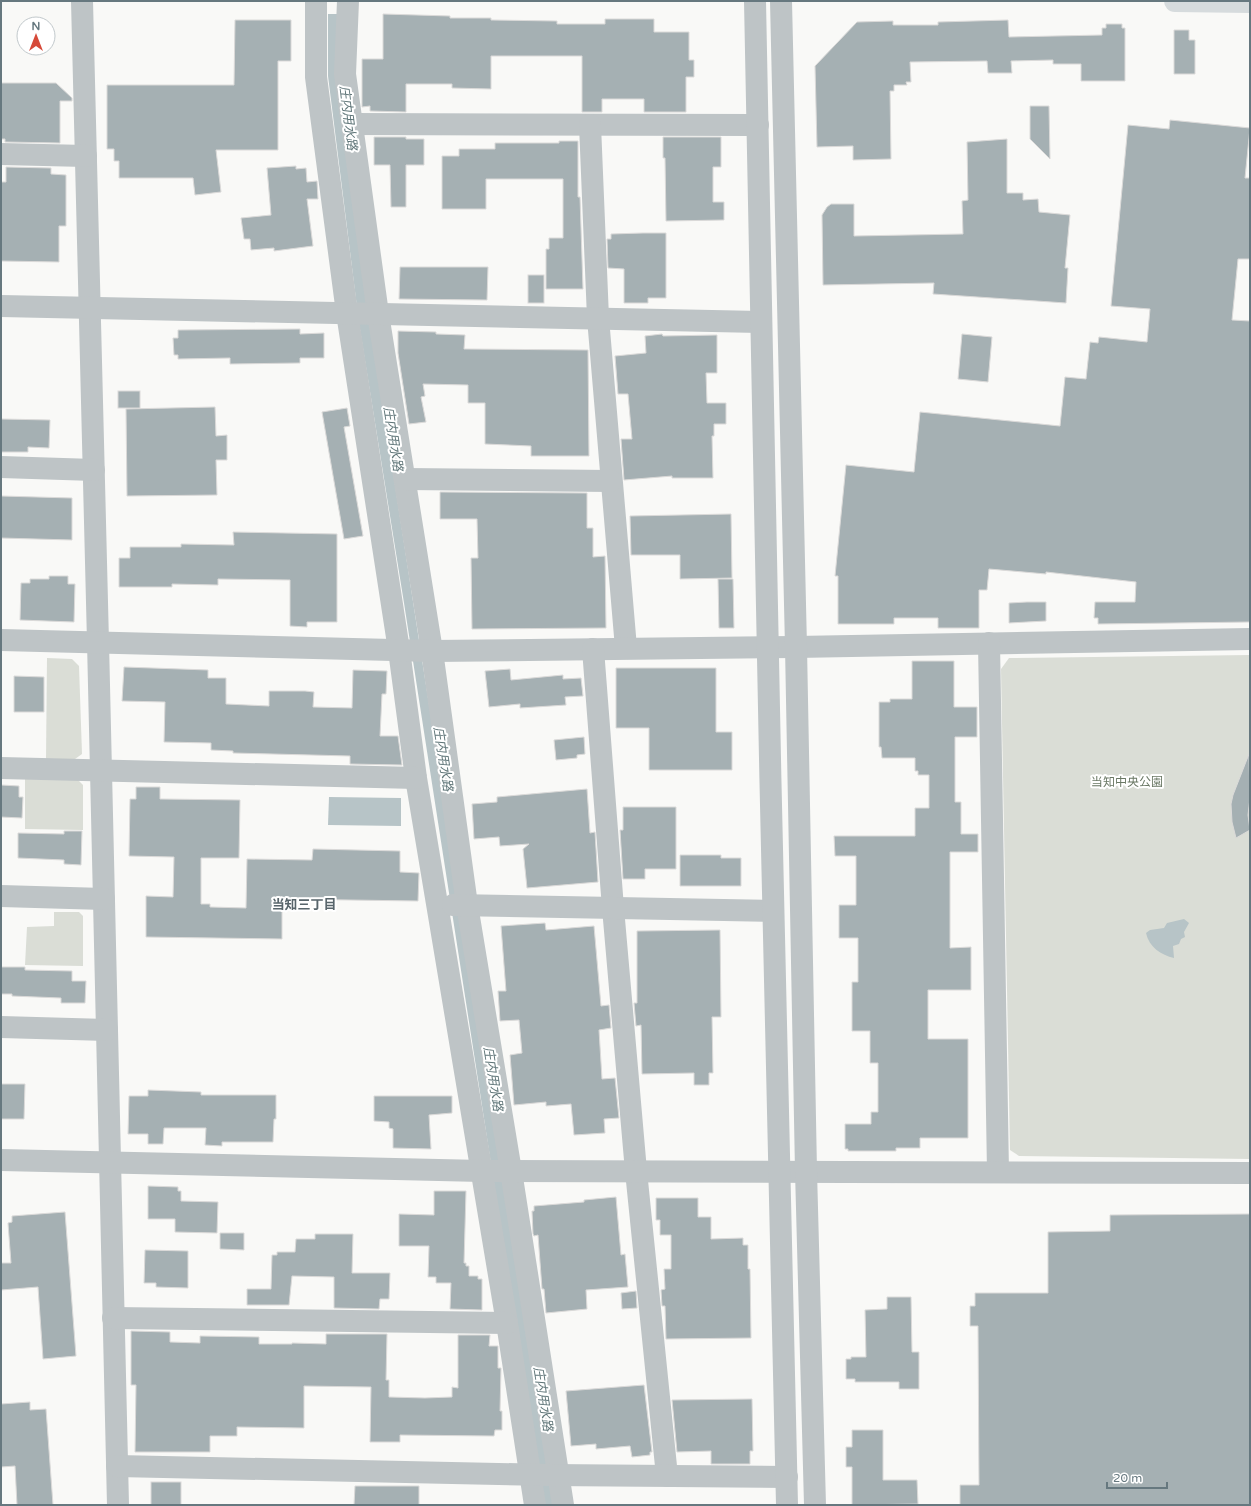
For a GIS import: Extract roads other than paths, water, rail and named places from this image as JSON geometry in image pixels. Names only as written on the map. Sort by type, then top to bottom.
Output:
[{"type":"main road","points":[[1175,1],[1250,2]]},
{"type":"street","points":[[82,1],[118,1505]]},
{"type":"street","points":[[316,1],[316,77],[363,314],[416,650],[453,905],[544,1475],[535,1505]]},
{"type":"street","points":[[348,1],[345,74],[352,124],[363,314],[405,479],[416,650],[416,778],[453,905],[496,1171],[507,1323],[544,1475],[563,1505]]},
{"type":"street","points":[[755,1],[772,911],[787,1505]]},
{"type":"street","points":[[781,1],[806,1171],[815,1505]]},
{"type":"street","points":[[352,124],[758,125]]},
{"type":"street","points":[[590,125],[598,318],[626,648]]},
{"type":"street","points":[[1,154],[86,156]]},
{"type":"street","points":[[1,306],[760,322]]},
{"type":"street","points":[[1,467],[94,470]]},
{"type":"street","points":[[405,479],[611,481]]},
{"type":"street","points":[[1,640],[416,650],[768,646],[796,647],[1250,639]]},
{"type":"street","points":[[989,643],[998,1172]]},
{"type":"street","points":[[593,649],[613,908],[636,1171],[667,1476]]},
{"type":"street","points":[[1,768],[416,778]]},
{"type":"street","points":[[1,896],[104,899]]},
{"type":"street","points":[[453,905],[772,911]]},
{"type":"street","points":[[1,1027],[107,1030]]},
{"type":"street","points":[[1,1160],[496,1171],[1250,1173]]},
{"type":"street","points":[[113,1318],[507,1323]]},
{"type":"street","points":[[117,1466],[544,1475],[787,1477]]},
{"type":"water","name":"庄内用水路","points":[[328,14],[337,14],[370,324],[553,1505],[544,1505],[359,323],[328,76]]},
{"type":"water","points":[[329,797],[401,798],[401,826],[328,825]]},
{"type":"water","points":[[1184,919],[1189,923],[1184,932],[1185,937],[1181,939],[1179,944],[1173,946],[1174,958],[1156,950],[1146,933],[1150,930],[1164,928],[1167,923]]},
{"type":"district","name":"当知三丁目","points":[[304,905]]},
{"type":"park label","name":"当知中央公園","points":[[1127,782]]}]
